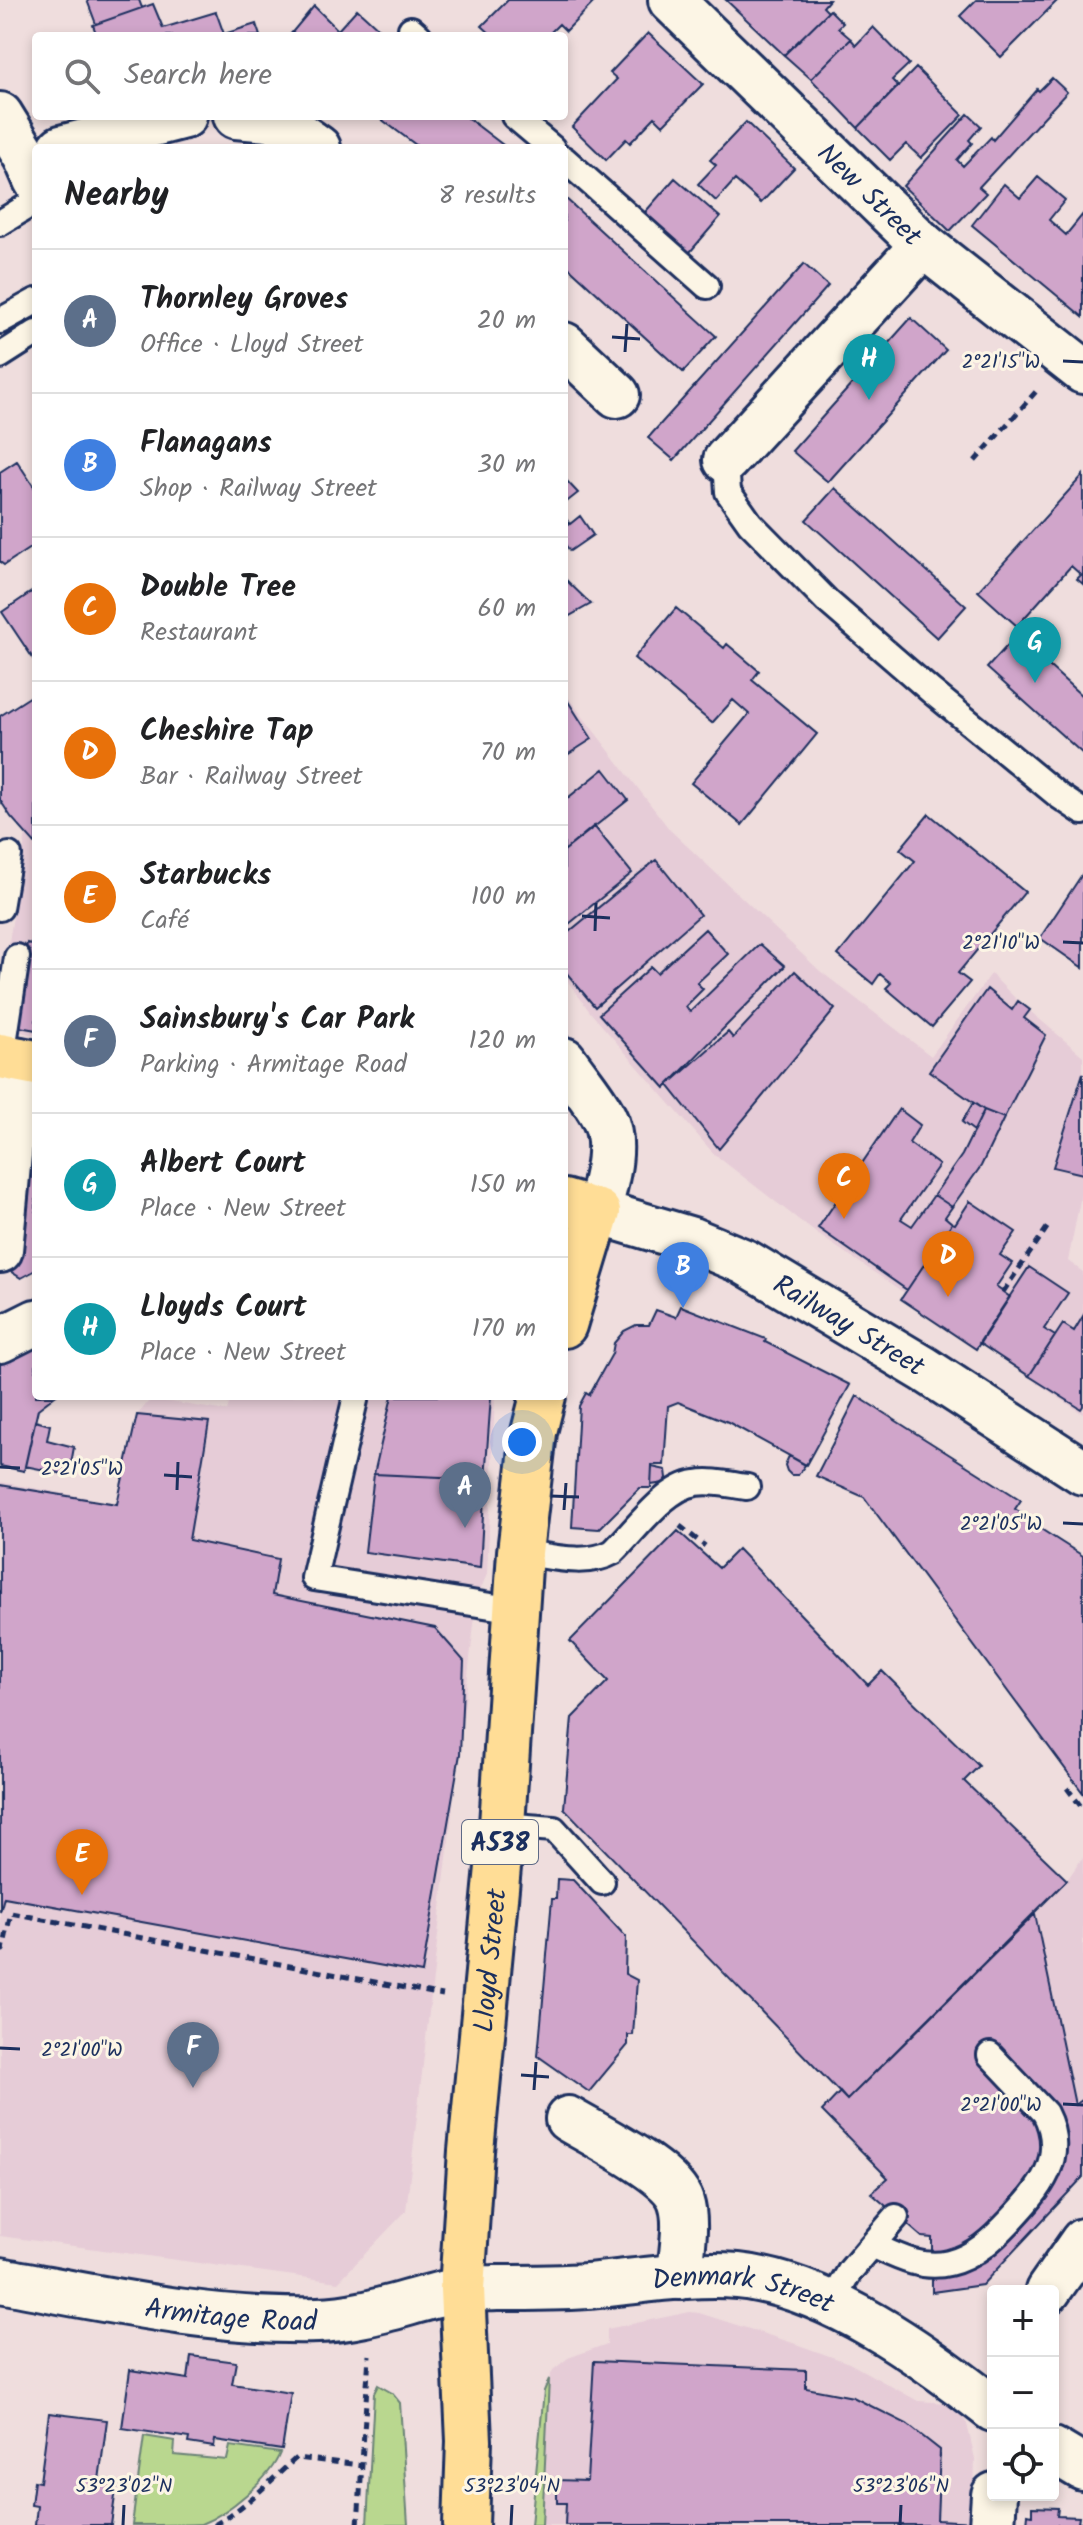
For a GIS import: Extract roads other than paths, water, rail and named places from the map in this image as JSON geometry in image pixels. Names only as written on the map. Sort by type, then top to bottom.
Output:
[{"type":"main road","points":[[568,1297],[581,1207]]},
{"type":"main road","name":"Lloyd Street","points":[[466,2525],[469,2441],[462,2289],[484,1999],[502,1825],[520,1552],[532,1444],[542,1400]]},
{"type":"street","name":"New Street","points":[[671,0],[923,245],[1075,364]]},
{"type":"street","points":[[0,115],[32,151]]},
{"type":"street","points":[[92,144],[171,120]]},
{"type":"street","points":[[278,120],[312,144]]},
{"type":"street","points":[[726,460],[923,245]]},
{"type":"street","points":[[568,349],[617,395]]},
{"type":"street","points":[[0,1250],[14,1059]]},
{"type":"street","points":[[568,1066],[606,1120],[610,1145],[606,1182],[581,1207]]},
{"type":"street","name":"Railway Street","points":[[581,1207],[692,1240],[745,1262],[924,1369],[1083,1472]]},
{"type":"street","points":[[0,1340],[32,1324]]},
{"type":"street","points":[[568,2119],[662,2175],[675,2190],[682,2203],[683,2218],[680,2277]]},
{"type":"street","points":[[1052,2285],[1083,2241]]},
{"type":"street","name":"Denmark Street","points":[[462,2289],[584,2286],[680,2277],[739,2276],[760,2280],[852,2313],[987,2391]]},
{"type":"street","name":"Armitage Road","points":[[0,2280],[172,2311],[271,2320],[321,2320],[371,2314],[462,2289]]},
{"type":"street","points":[[1059,2454],[1083,2468]]},
{"type":"street","points":[[992,2525],[994,2501]]},
{"type":"lane","points":[[518,120],[544,144]]},
{"type":"lane","points":[[568,165],[707,286]]},
{"type":"lane","points":[[0,223],[32,203]]},
{"type":"lane","points":[[0,321],[32,303]]},
{"type":"lane","points":[[0,356],[32,336]]},
{"type":"lane","points":[[726,460],[728,492],[742,513],[827,601],[954,710],[1083,812]]},
{"type":"lane","points":[[0,908],[9,855]]},
{"type":"lane","points":[[14,1059],[17,957]]},
{"type":"lane","points":[[355,1400],[314,1578],[516,1610]]},
{"type":"lane","points":[[520,1552],[583,1560],[604,1557],[677,1489],[708,1482],[747,1487]]},
{"type":"lane","points":[[502,1825],[554,1829],[602,1882]]},
{"type":"lane","points":[[872,2245],[910,2262],[947,2264],[990,2242],[1035,2194],[1050,2162],[1053,2136],[1050,2122],[990,2055]]},
{"type":"lane","points":[[830,2305],[850,2271],[896,2217]]},
{"type":"place","name":"Lloyds Court","points":[[869,400]]},
{"type":"place","name":"Albert Court","points":[[1035,683]]},
{"type":"place","name":"Double Tree","points":[[844,1219]]},
{"type":"place","name":"Cheshire Tap","points":[[948,1297]]},
{"type":"place","name":"Flanagans","points":[[683,1308]]},
{"type":"place","name":"Thornley Groves","points":[[465,1528]]},
{"type":"place","name":"Starbucks","points":[[82,1895]]},
{"type":"place","name":"Sainsbury's Car Park","points":[[193,2088]]}]
